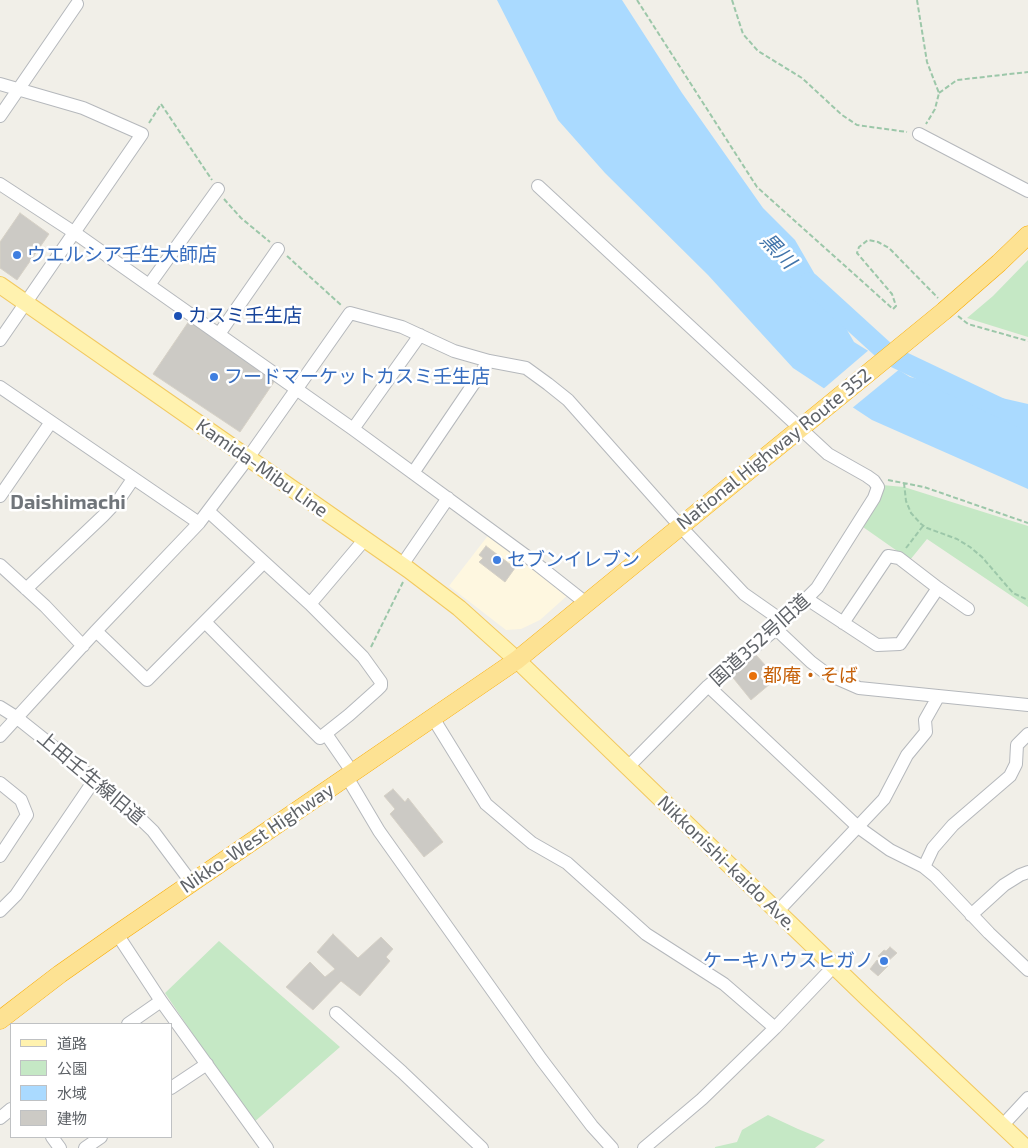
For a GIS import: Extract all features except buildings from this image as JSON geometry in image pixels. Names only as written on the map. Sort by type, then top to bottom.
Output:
[{"type":"highway","name":"National Highway Route 352","points":[[517,660],[946,309],[1028,235]]},
{"type":"highway","name":"Nikko-West Highway","points":[[0,1020],[60,974],[191,882],[517,660]]},
{"type":"main road","name":"Kamida-Mibu Line","points":[[0,285],[406,567],[459,608],[517,660]]},
{"type":"main road","name":"Nikkonishi-kaido Ave.","points":[[517,660],[834,966],[1002,1126],[1026,1146]]},
{"type":"street","points":[[0,116],[77,4]]},
{"type":"street","points":[[0,84],[83,108],[142,134],[75,234],[0,340]]},
{"type":"street","points":[[919,134],[1028,191]]},
{"type":"street","points":[[0,184],[149,285],[353,429],[529,558],[586,603]]},
{"type":"street","points":[[538,186],[806,423],[828,454],[874,481]]},
{"type":"street","points":[[149,285],[218,189]]},
{"type":"street","points":[[219,334],[278,249]]},
{"type":"street","points":[[0,736],[96,631],[199,523],[248,458],[350,313],[402,327],[454,351],[489,361],[526,368],[568,400],[680,526],[744,594],[780,626],[811,662],[827,674],[859,688],[915,692],[938,697],[1028,705]]},
{"type":"street","points":[[353,429],[420,335]]},
{"type":"street","points":[[414,473],[489,361]]},
{"type":"street","points":[[0,386],[199,523]]},
{"type":"street","points":[[0,496],[51,422]]},
{"type":"street","points":[[26,589],[103,516],[120,498],[133,479]]},
{"type":"street","name":"国道352号旧道","points":[[628,767],[708,686],[780,626],[807,599],[828,573],[874,498],[878,487],[874,481]]},
{"type":"street","points":[[406,567],[448,498]]},
{"type":"street","points":[[205,622],[320,738],[381,686],[379,677],[363,657],[310,604],[208,511]]},
{"type":"street","points":[[310,604],[365,539]]},
{"type":"street","points":[[843,622],[888,556],[899,558],[968,609]]},
{"type":"street","points":[[96,631],[147,680],[264,562]]},
{"type":"street","points":[[0,565],[83,646]]},
{"type":"street","points":[[807,599],[877,645],[900,644],[938,588]]},
{"type":"street","points":[[708,686],[858,827],[890,850],[924,867],[935,876],[1028,970]]},
{"type":"street","points":[[778,911],[884,799],[907,756],[926,732],[924,720],[938,697]]},
{"type":"street","name":"上田壬生線旧道","points":[[0,707],[16,717],[124,803],[152,831],[191,882]]},
{"type":"street","points":[[434,718],[486,804],[532,843],[567,863],[646,934],[724,984],[775,1028]]},
{"type":"street","points":[[326,734],[379,831],[541,1059],[592,1126],[612,1148]]},
{"type":"street","points":[[924,867],[933,848],[953,825],[1010,776],[1016,764],[1017,746],[1028,734]]},
{"type":"street","points":[[0,911],[16,895],[95,779]]},
{"type":"street","points":[[0,783],[21,800],[27,815],[0,856]]},
{"type":"street","points":[[972,915],[1004,885],[1028,872]]},
{"type":"street","points":[[117,934],[161,1001],[267,1148]]},
{"type":"street","points":[[644,1148],[702,1099],[775,1028],[834,966]]},
{"type":"street","points":[[129,1023],[161,1001]]},
{"type":"street","points":[[336,1013],[482,1148]]},
{"type":"street","points":[[172,1087],[207,1064]]},
{"type":"street","points":[[1002,1126],[1028,1098]]},
{"type":"street","points":[[0,1118],[10,1110]]},
{"type":"street","points":[[85,1148],[100,1138]]},
{"type":"path","points":[[637,0],[757,187],[893,309],[896,306],[892,294],[857,253],[858,247],[868,240],[878,242],[890,248],[946,309],[968,324],[1028,341]]},
{"type":"path","points":[[732,0],[743,34],[758,51],[802,78],[842,115],[857,125],[919,134],[935,109],[939,93],[927,62],[917,0]]},
{"type":"path","points":[[939,93],[957,80],[1028,72]]},
{"type":"path","points":[[142,134],[161,104],[218,189],[241,218],[350,313]]},
{"type":"path","points":[[874,481],[887,480],[924,487],[1028,523]]},
{"type":"path","points":[[904,483],[906,501],[911,513],[923,526],[957,539],[970,547],[982,556],[1013,593],[1028,600]]},
{"type":"path","points":[[899,558],[923,526]]},
{"type":"path","points":[[363,657],[370,649],[406,567]]},
{"type":"shaded area","name":"セブンイレブン","points":[[490,533],[569,594],[540,620],[521,629],[506,630],[449,586]]},
{"type":"green space","points":[[1028,260],[1028,337],[967,318],[993,296]]},
{"type":"green space","points":[[882,485],[904,487],[1028,526],[1028,607],[927,539],[910,560],[863,527],[882,494]]},
{"type":"green space","points":[[219,941],[340,1047],[253,1123],[165,993]]},
{"type":"green space","points":[[768,1115],[825,1140],[815,1148],[715,1148],[737,1142],[742,1130]]},
{"type":"water","points":[[497,0],[622,0],[682,93],[763,208],[795,240],[854,342],[910,377],[1028,404],[1028,489],[872,420],[793,368],[708,275],[605,173],[558,120]]},
{"type":"pier","points":[[870,349],[901,368],[851,409],[822,390]]},
{"type":"waterway","name":"黒川","points":[[809,282],[889,355],[1028,421]]},
{"type":"place","name":"ウエルシア壬生大師店","points":[[17,255]]},
{"type":"place","name":"カスミ壬生店","points":[[178,316]]},
{"type":"place","name":"フードマーケットカスミ壬生店","points":[[214,377]]},
{"type":"place","name":"セブンイレブン","points":[[497,560]]},
{"type":"place","name":"都庵・そば","points":[[753,676]]},
{"type":"place","name":"ケーキハウスヒガノ","points":[[884,961]]},
{"type":"district","name":"Daishimachi","points":[[68,502]]}]
